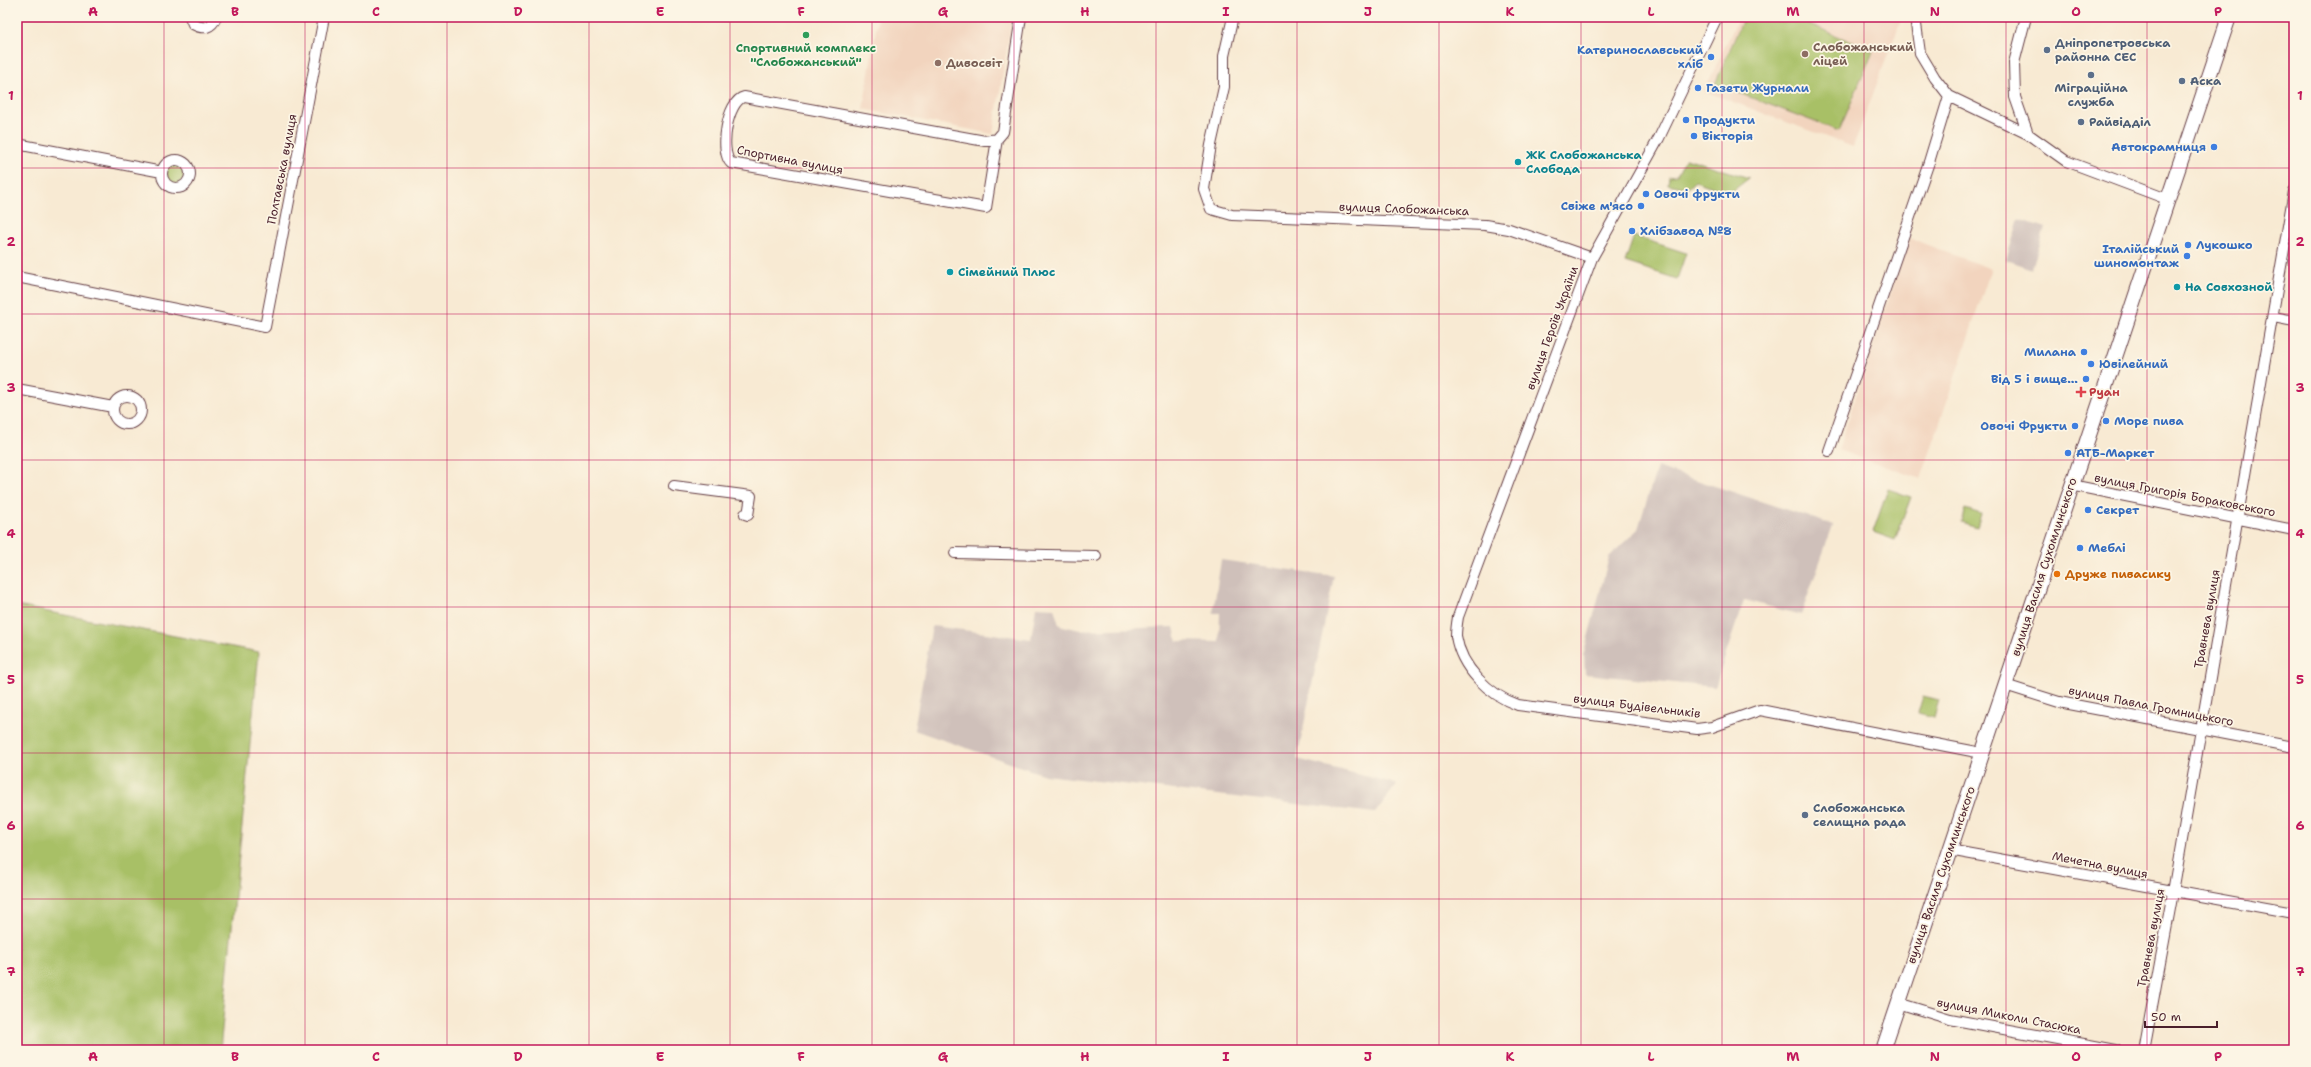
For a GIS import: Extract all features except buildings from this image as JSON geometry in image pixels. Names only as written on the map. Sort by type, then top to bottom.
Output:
[{"type":"main road","name":"вулиця Василя Сухомлинського","points":[[1883,1050],[2229,17]]},
{"type":"street","points":[[190,17],[193,24],[204,28],[210,26],[216,17]]},
{"type":"street","name":"Полтавська вулиця","points":[[17,277],[265,327],[324,17]]},
{"type":"street","name":"Спортивна вулиця","points":[[997,139],[985,140],[744,97],[738,100],[730,116],[724,141],[727,159],[731,163],[986,208],[997,139],[1003,132],[1021,17]]},
{"type":"street","name":"вулиця Слобожанська","points":[[1233,17],[1224,56],[1224,87],[1211,145],[1204,189],[1212,209],[1232,216],[1485,225],[1509,229],[1592,258]]},
{"type":"street","name":"вулиця Героїв України","points":[[1466,663],[1456,635],[1458,617],[1592,258],[1659,138],[1717,17]]},
{"type":"street","points":[[1915,17],[1920,52],[1935,78],[1950,96],[2028,134],[2066,161],[2167,199]]},
{"type":"street","points":[[2026,17],[2014,63],[2015,97],[2028,134]]},
{"type":"street","points":[[1829,451],[1950,96]]},
{"type":"street","points":[[2006,123],[2020,111]]},
{"type":"street","points":[[17,144],[162,172]]},
{"type":"street","name":"Травнева вулиця","points":[[2144,1050],[2173,892],[2237,518],[2274,317],[2294,192]]},
{"type":"street","points":[[2274,317],[2294,321]]},
{"type":"street","points":[[17,389],[113,408]]},
{"type":"street","name":"вулиця Григорія Бораковського","points":[[2071,485],[2294,530]]},
{"type":"street","points":[[674,486],[751,496],[748,515],[745,514]]},
{"type":"street","points":[[955,553],[1096,556]]},
{"type":"street","name":"вулиця Будівельників","points":[[1466,663],[1474,674],[1494,694],[1518,705],[1697,729],[1712,727],[1760,710],[1982,753]]},
{"type":"street","name":"вулиця Павла Громницького","points":[[2005,685],[2058,702],[2294,747]]},
{"type":"street","name":"Мечетна вулиця","points":[[1949,850],[2294,913]]},
{"type":"street","name":"вулиця Миколи Стасюка","points":[[1898,1003],[1950,1019],[2116,1050]]},
{"type":"shaded area","name":"Дивосвіт","points":[[878,17],[1012,17],[993,134],[863,109]]},
{"type":"shaded area","name":"Слобожанський ліцей","points":[[1739,17],[1902,17],[1853,147],[1704,91]]},
{"type":"shaded area","points":[[2019,219],[2045,228],[2032,269],[2006,260]]},
{"type":"shaded area","points":[[1909,238],[1991,269],[1921,479],[1838,450]]},
{"type":"shaded area","points":[[1657,467],[1833,525],[1801,615],[1744,600],[1715,687],[1585,674],[1584,653],[1609,557],[1638,529]]},
{"type":"shaded area","points":[[1221,560],[1334,576],[1297,759],[1397,784],[1375,813],[1045,775],[914,730],[932,626],[1031,639],[1036,607],[1054,608],[1059,625],[1080,630],[1174,627],[1177,641],[1219,642],[1220,613],[1213,613]]},
{"type":"green space","name":"Слобожанський ліцей","points":[[1744,17],[1793,17],[1873,51],[1839,131],[1715,84]]},
{"type":"green space","points":[[1686,158],[1749,178],[1730,193],[1695,181],[1687,188],[1668,184],[1669,176],[1677,175]]},
{"type":"green space","points":[[176,160],[186,164],[190,174],[186,184],[176,188],[166,184],[162,174],[166,164]]},
{"type":"green space","points":[[1634,236],[1686,253],[1677,279],[1625,262]]},
{"type":"green space","points":[[1888,489],[1911,497],[1895,540],[1873,532]]},
{"type":"green space","points":[[1965,509],[1981,514],[1977,527],[1961,522]]},
{"type":"green space","points":[[17,606],[259,652],[220,1050],[17,1050]]},
{"type":"green space","points":[[1923,696],[1939,700],[1934,717],[1918,713]]},
{"type":"place","name":"Спортивний комплекс \"Слобожанський\"","points":[[806,35]]},
{"type":"place","name":"Дніпропетровська районна СЕС","points":[[2047,50]]},
{"type":"place","name":"Слобожанський ліцей","points":[[1805,54]]},
{"type":"place","name":"Катеринославський хліб","points":[[1711,57]]},
{"type":"place","name":"Дивосвіт","points":[[938,63]]},
{"type":"place","name":"Міграційна служба","points":[[2091,75]]},
{"type":"place","name":"Аска","points":[[2182,81]]},
{"type":"place","name":"Газети Журнали","points":[[1698,88]]},
{"type":"place","name":"Продукти","points":[[1686,120]]},
{"type":"place","name":"Райвідділ","points":[[2081,122]]},
{"type":"place","name":"Вікторія","points":[[1694,136]]},
{"type":"place","name":"Автокрамниця","points":[[2214,147]]},
{"type":"place","name":"ЖК Слобожанська Слобода","points":[[1518,162]]},
{"type":"place","name":"Овочі фрукти","points":[[1646,194]]},
{"type":"place","name":"Свіже м'ясо","points":[[1641,206]]},
{"type":"place","name":"Хлібзавод №8","points":[[1632,231]]},
{"type":"place","name":"Лукошко","points":[[2188,245]]},
{"type":"place","name":"Італійський шиномонтаж","points":[[2187,256]]},
{"type":"place","name":"Сімейний Плюс","points":[[950,272]]},
{"type":"place","name":"На Совхозной","points":[[2177,287]]},
{"type":"place","name":"Милана","points":[[2084,352]]},
{"type":"place","name":"Ювілейний","points":[[2091,364]]},
{"type":"place","name":"Від 5 і вище...","points":[[2086,379]]},
{"type":"place","name":"Руан","points":[[2081,392]]},
{"type":"place","name":"Море пива","points":[[2106,421]]},
{"type":"place","name":"Овочі Фрукти","points":[[2075,426]]},
{"type":"place","name":"АТБ-Маркет","points":[[2068,453]]},
{"type":"place","name":"Секрет","points":[[2088,510]]},
{"type":"place","name":"Меблі","points":[[2080,548]]},
{"type":"place","name":"Друже пивасику","points":[[2057,574]]},
{"type":"place","name":"Слобожанська селищна рада","points":[[1805,815]]}]
